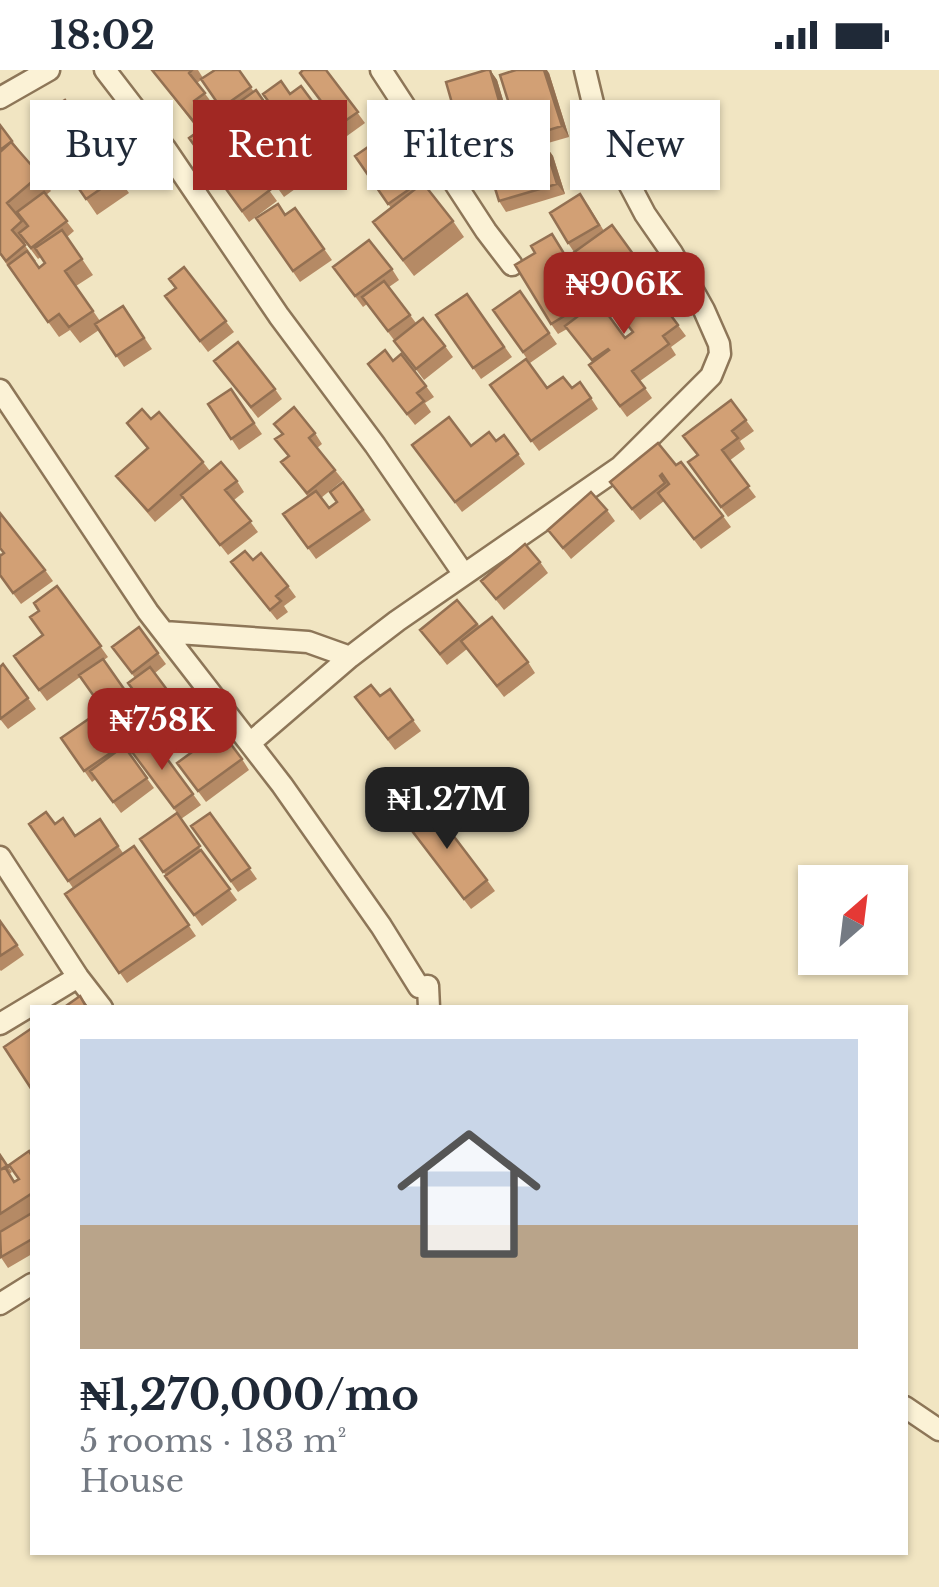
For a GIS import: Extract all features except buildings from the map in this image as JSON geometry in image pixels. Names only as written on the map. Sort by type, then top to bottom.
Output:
[{"type":"street","points":[[0,98],[48,70]]},
{"type":"street","points":[[105,70],[165,148],[279,316],[463,573]]},
{"type":"street","points":[[381,70],[512,266]]},
{"type":"street","points":[[250,743],[350,658],[463,573],[620,467],[711,376],[720,354],[704,310],[616,159],[597,120],[585,70]]},
{"type":"street","points":[[0,390],[164,632],[250,743],[381,926],[418,986],[428,986],[444,1005]]},
{"type":"street","points":[[164,632],[308,642],[350,658]]},
{"type":"street","points":[[0,857],[100,1005]]},
{"type":"street","points":[[32,1005],[78,977]]},
{"type":"street","points":[[428,986],[428,1005]]},
{"type":"street","points":[[0,1024],[30,1006]]},
{"type":"street","points":[[0,1304],[30,1285]]},
{"type":"street","points":[[908,1408],[939,1430]]}]
